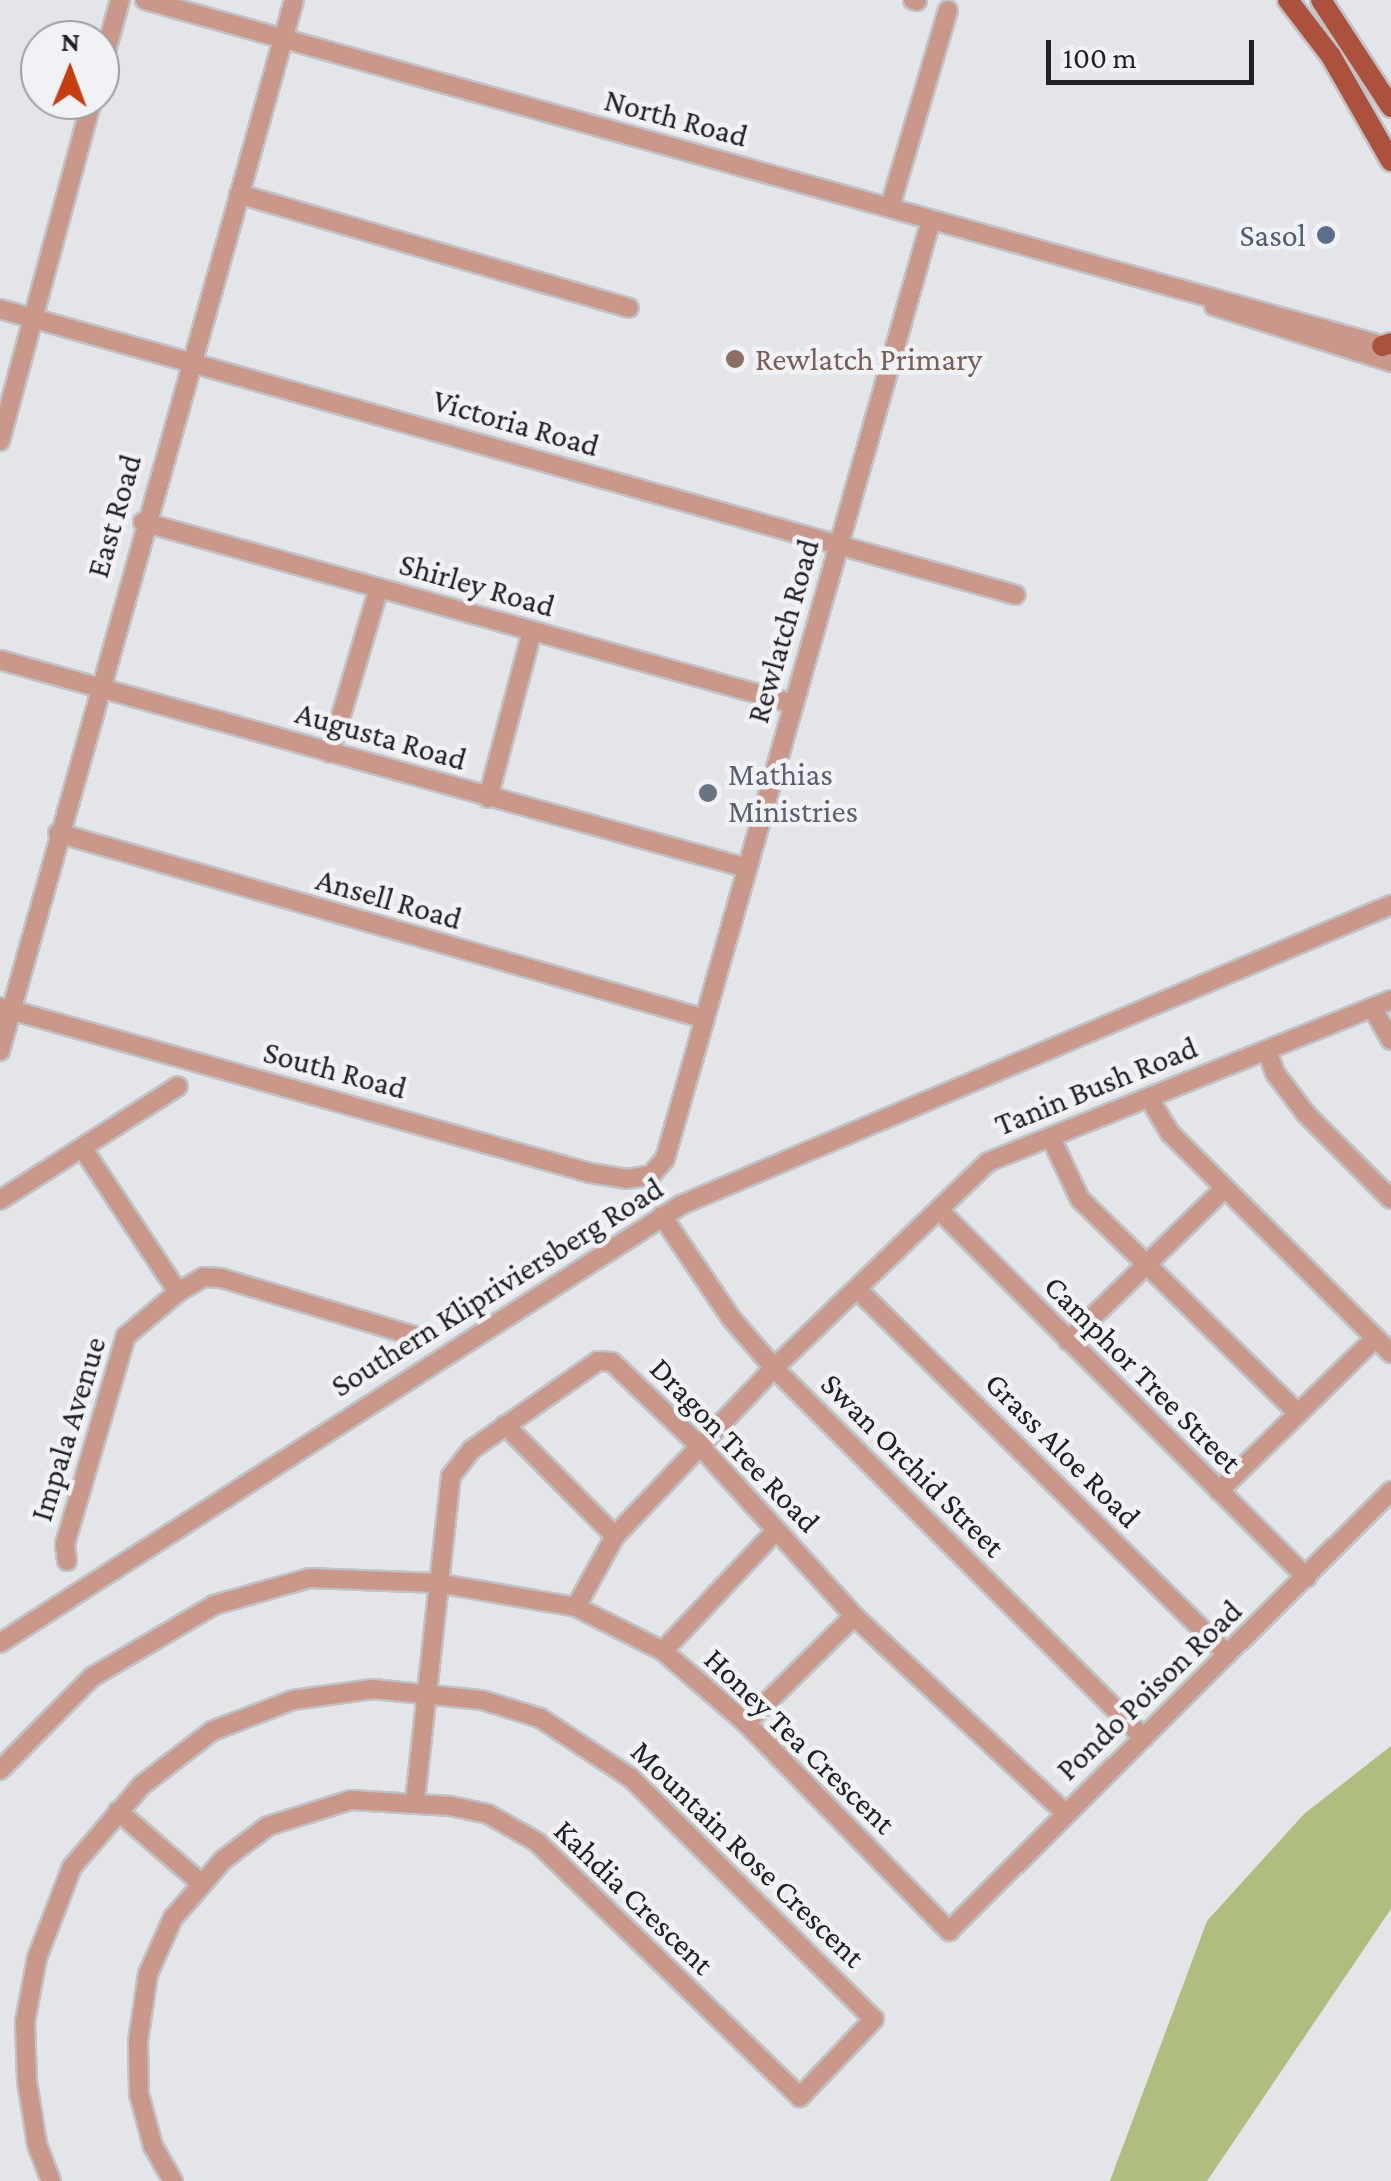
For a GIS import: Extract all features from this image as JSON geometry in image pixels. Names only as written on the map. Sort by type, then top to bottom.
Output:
[{"type":"main road","points":[[1288,0],[1376,126],[1391,162]]},
{"type":"main road","points":[[1320,0],[1391,107]]},
{"type":"street","name":"North Road","points":[[145,0],[1191,294],[1238,301],[1389,350]]},
{"type":"street","name":"East Road","points":[[0,1051],[6,1009],[294,0]]},
{"type":"street","points":[[890,207],[948,10]]},
{"type":"street","points":[[0,442],[87,120]]},
{"type":"street","points":[[238,194],[629,308]]},
{"type":"street","name":"Rewlatch Road","points":[[655,1172],[704,1018],[932,220]]},
{"type":"street","name":"Victoria Road","points":[[0,308],[1016,596]]},
{"type":"street","name":"Shirley Road","points":[[143,522],[794,704]]},
{"type":"street","points":[[330,753],[379,588]]},
{"type":"street","points":[[488,798],[532,632]]},
{"type":"street","name":"Augusta Road","points":[[0,660],[747,868]]},
{"type":"street","name":"Ansell Road","points":[[58,834],[704,1018]]},
{"type":"street","name":"Southern Klipriviersberg Road","points":[[0,1644],[662,1216],[751,1170],[1391,905]]},
{"type":"street","name":"Tanin Bush Road","points":[[576,1608],[614,1536],[774,1368],[988,1162],[1391,1000]]},
{"type":"street","name":"South Road","points":[[6,1009],[590,1172],[626,1180],[655,1172]]},
{"type":"street","points":[[1373,1009],[1391,1040]]},
{"type":"street","points":[[1267,1050],[1296,1102],[1391,1198]]},
{"type":"street","points":[[0,1200],[178,1086]]},
{"type":"street","points":[[1149,1098],[1170,1133],[1391,1353]]},
{"type":"street","points":[[1051,1138],[1080,1198],[1298,1412]]},
{"type":"street","points":[[82,1149],[178,1292]]},
{"type":"street","points":[[1068,1341],[1225,1188]]},
{"type":"street","name":"Camphor Tree Street","points":[[939,1210],[1307,1578]]},
{"type":"street","name":"Swan Orchid Street","points":[[662,1216],[731,1318],[774,1368],[1144,1738]]},
{"type":"street","name":"Impala Avenue","points":[[67,1561],[65,1544],[121,1348],[137,1322],[178,1292],[204,1277],[221,1278],[418,1337]]},
{"type":"street","name":"Grass Aloe Road","points":[[857,1290],[1226,1654]]},
{"type":"street","points":[[1219,1491],[1376,1338]]},
{"type":"street","name":"Dragon Tree Road","points":[[415,1801],[450,1476],[505,1425],[598,1361],[612,1362],[700,1447],[774,1533],[854,1616],[1065,1813]]},
{"type":"street","points":[[505,1425],[614,1536]]},
{"type":"street","name":"Pondo Poison Road","points":[[949,1931],[1391,1492]]},
{"type":"street","points":[[663,1652],[774,1533]]},
{"type":"street","name":"Honey Tea Crescent","points":[[0,1770],[92,1677],[214,1606],[310,1578],[437,1583],[576,1608],[663,1652],[746,1723],[949,1931]]},
{"type":"street","points":[[746,1723],[854,1616]]},
{"type":"street","name":"Mountain Rose Crescent","points":[[51,2181],[37,2144],[27,2081],[28,2006],[37,1958],[72,1867],[118,1811],[212,1731],[292,1700],[373,1689],[482,1700],[540,1718],[594,1748],[874,2019],[800,2097]]},
{"type":"street","name":"Kahdia Crescent","points":[[173,2181],[153,2146],[144,2112],[138,2041],[148,1974],[173,1918],[202,1884],[268,1826],[350,1800],[415,1801],[488,1814],[537,1842],[800,2097]]},
{"type":"street","points":[[118,1811],[202,1884]]},
{"type":"green space","points":[[1391,1746],[1391,1909],[1207,2181],[1110,2181],[1207,1921],[1304,1814]]},
{"type":"place","name":"Sasol","points":[[1326,235]]},
{"type":"place","name":"Rewlatch Primary","points":[[735,359]]},
{"type":"place","name":"Mathias Ministries","points":[[708,793]]}]
